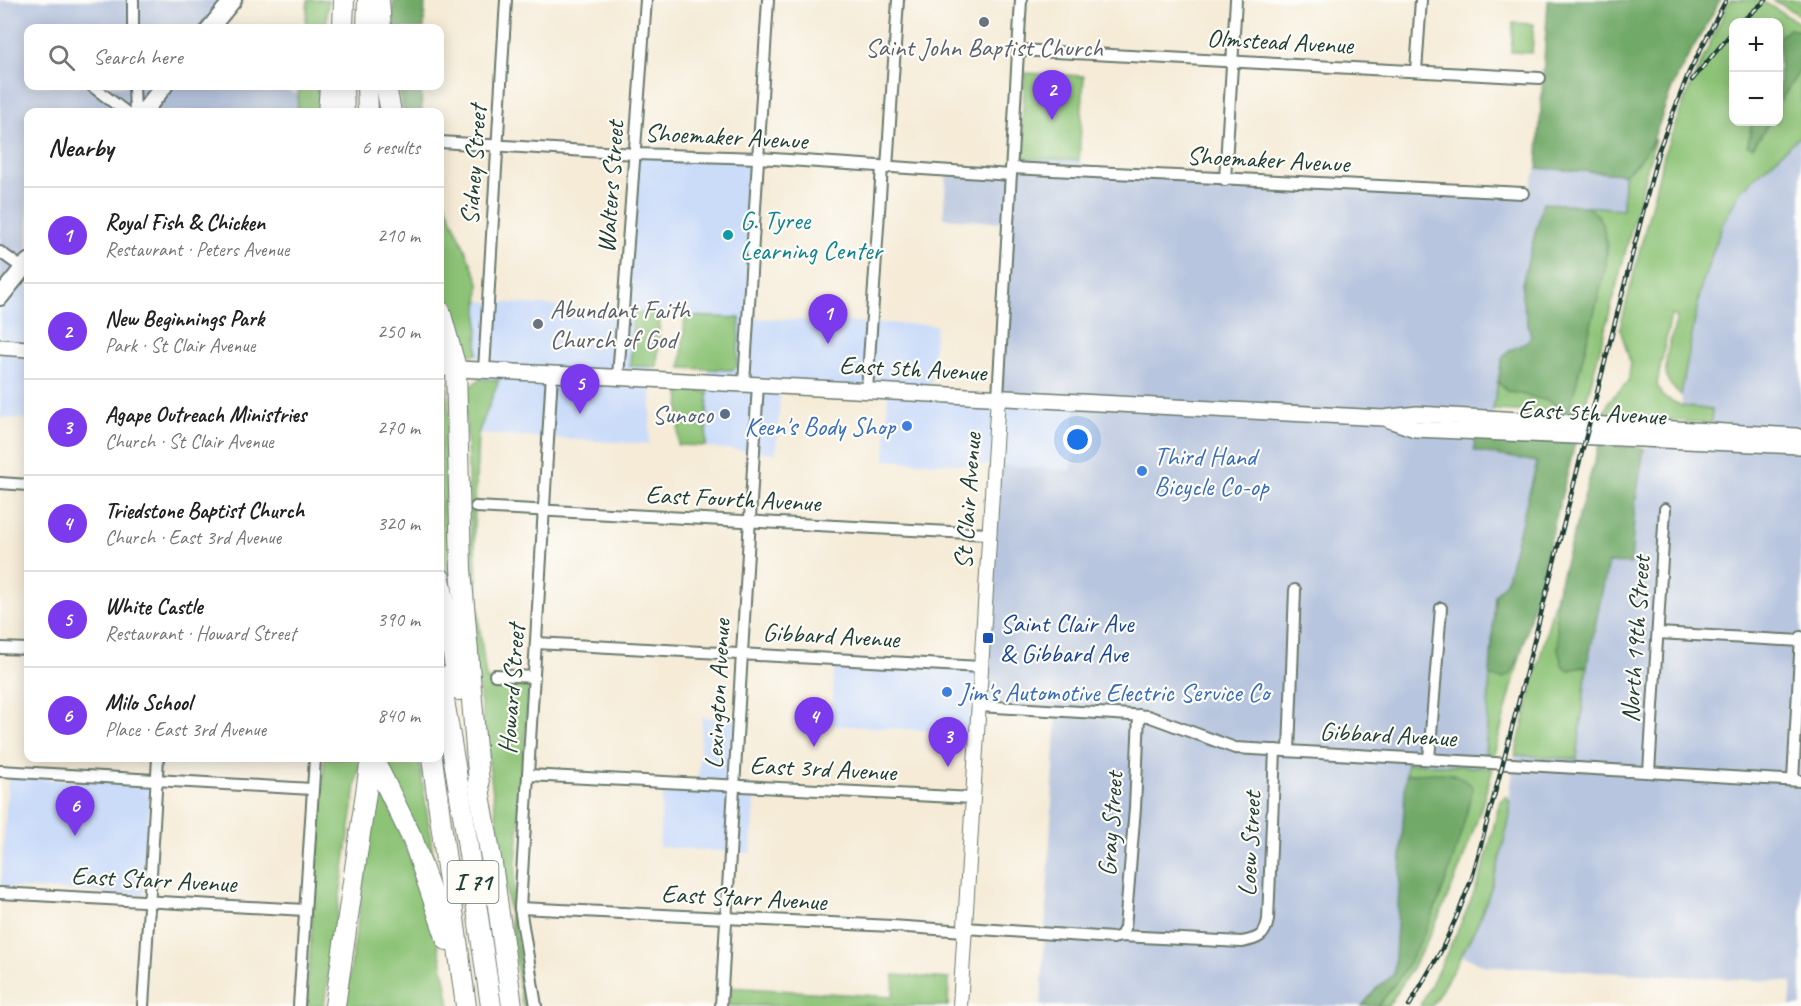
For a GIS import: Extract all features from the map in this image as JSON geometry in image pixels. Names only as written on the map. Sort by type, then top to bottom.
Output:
[{"type":"highway","points":[[367,24],[368,0]]},
{"type":"highway","points":[[379,0],[381,24]]},
{"type":"highway","points":[[341,24],[343,4]]},
{"type":"highway","points":[[328,108],[330,90]]},
{"type":"highway","points":[[343,90],[344,108]]},
{"type":"highway","points":[[367,90],[368,108]]},
{"type":"highway","points":[[388,90],[390,108]]},
{"type":"highway","points":[[445,368],[480,796]]},
{"type":"highway","points":[[444,600],[480,796],[512,1006]]},
{"type":"highway","name":"I 71","points":[[444,700],[491,1006]]},
{"type":"highway","points":[[336,1006],[371,762]]},
{"type":"highway","points":[[374,762],[413,840],[461,976]]},
{"type":"highway","name":"I 71","points":[[433,762],[466,1006]]},
{"type":"main road","points":[[213,24],[233,0]]},
{"type":"main road","points":[[146,108],[161,90]]},
{"type":"main road","points":[[0,297],[24,268]]},
{"type":"main road","points":[[0,347],[24,349]]},
{"type":"main road","name":"East 5th Avenue","points":[[445,368],[1383,418],[1417,414],[1801,438]]},
{"type":"main road","name":"East 5th Avenue","points":[[1383,418],[1415,429],[1801,446]]},
{"type":"street","points":[[133,0],[133,24]]},
{"type":"street","name":"Sidney Street","points":[[484,370],[506,0]]},
{"type":"street","name":"Walters Street","points":[[618,377],[646,0]]},
{"type":"street","name":"Lexington Avenue","points":[[721,1006],[749,521],[759,158],[768,0]]},
{"type":"street","points":[[867,390],[898,0]]},
{"type":"street","name":"St Clair Avenue","points":[[960,1006],[1021,0]]},
{"type":"street","points":[[1225,180],[1236,0]]},
{"type":"street","points":[[1416,71],[1421,0]]},
{"type":"street","name":"Olmstead Avenue","points":[[1018,50],[1540,78]]},
{"type":"street","points":[[97,90],[121,108]]},
{"type":"street","points":[[134,90],[135,108]]},
{"type":"street","name":"Shoemaker Avenue","points":[[444,142],[636,154],[759,158],[884,167],[1523,193]]},
{"type":"street","points":[[0,252],[24,265]]},
{"type":"street","name":"Howard Street","points":[[536,1006],[520,908],[552,374]]},
{"type":"street","points":[[0,483],[24,485]]},
{"type":"street","name":"East Fourth Avenue","points":[[476,507],[988,534]]},
{"type":"street","name":"North 19th Street","points":[[1649,772],[1665,509]]},
{"type":"street","points":[[1289,751],[1295,590]]},
{"type":"street","points":[[1429,759],[1441,608]]},
{"type":"street","points":[[1658,633],[1801,639],[1797,780]]},
{"type":"street","name":"Gibbard Avenue","points":[[536,643],[981,667]]},
{"type":"street","points":[[0,648],[24,649]]},
{"type":"street","points":[[495,675],[534,677]]},
{"type":"street","name":"Gibbard Avenue","points":[[978,706],[1148,716],[1236,748],[1797,780]]},
{"type":"street","name":"Gray Street","points":[[1121,936],[1125,928],[1135,808],[1139,715]]},
{"type":"street","name":"Loew Street","points":[[1259,938],[1266,930],[1268,920],[1275,750]]},
{"type":"street","points":[[143,1006],[158,762]]},
{"type":"street","points":[[299,1006],[315,762]]},
{"type":"street","points":[[0,771],[312,789]]},
{"type":"street","name":"East 3rd Avenue","points":[[528,775],[973,798]]},
{"type":"street","name":"East Starr Avenue","points":[[0,893],[305,910]]},
{"type":"street","name":"East Starr Avenue","points":[[520,908],[1113,938],[1121,936],[1242,942],[1259,938]]},
{"type":"shaded area","points":[[0,0],[245,0],[226,24],[24,24],[24,90],[285,90],[298,94],[297,108],[24,108],[24,265],[0,297]]},
{"type":"shaded area","points":[[1801,135],[1801,1006],[1790,1006],[1792,982],[1486,966],[1461,955],[1479,921],[1503,849],[1509,817],[1515,755],[1577,758],[1587,666],[1608,563],[1631,563],[1635,506],[1644,448],[1712,423],[1712,410],[1682,406],[1681,395],[1701,287],[1722,225],[1741,190]]},
{"type":"shaded area","points":[[635,152],[759,158],[748,318],[936,325],[930,392],[1075,402],[1072,470],[885,460],[888,391],[781,384],[776,453],[706,446],[709,369],[732,370],[740,318],[634,313],[630,365],[653,367],[649,444],[478,434],[499,380],[480,379],[477,354],[478,301],[624,310]]},
{"type":"shaded area","points":[[1020,158],[1079,160],[1085,169],[1518,195],[1529,188],[1537,168],[1624,174],[1623,209],[1543,204],[1522,298],[1531,337],[1526,344],[1508,350],[1503,358],[1488,437],[1475,437],[1474,451],[1537,461],[1506,582],[1495,595],[1485,768],[1407,763],[1394,974],[1376,989],[1362,1006],[1041,1006],[1057,709],[979,705],[992,465],[1072,470],[1075,403],[995,396],[1007,223],[943,218],[947,170],[1009,172]]},
{"type":"shaded area","points":[[24,265],[24,419],[0,418],[0,297]]},
{"type":"shaded area","points":[[835,657],[981,667],[977,733],[831,725]]},
{"type":"shaded area","points":[[702,717],[740,720],[736,785],[755,786],[751,853],[659,847],[663,782],[698,783]]},
{"type":"shaded area","points":[[8,778],[146,785],[150,789],[144,893],[141,895],[3,887],[1,884]]},
{"type":"green space","points":[[308,0],[328,0],[326,24],[305,24]]},
{"type":"green space","points":[[393,0],[425,0],[424,24],[393,24]]},
{"type":"green space","points":[[1548,0],[1720,0],[1675,82],[1651,143],[1636,164],[1624,174],[1537,168]]},
{"type":"green space","points":[[1730,0],[1760,0],[1801,24],[1801,31],[1789,29],[1783,34],[1783,18],[1729,18],[1729,126],[1751,126],[1748,144],[1760,138],[1767,126],[1783,126],[1783,97],[1801,68],[1801,135],[1741,190],[1722,225],[1701,287],[1681,395],[1669,383],[1666,374],[1668,349],[1677,317],[1671,315],[1657,384],[1662,396],[1682,406],[1712,410],[1712,423],[1603,417],[1609,401],[1629,381],[1630,362],[1620,328],[1665,151],[1689,89]]},
{"type":"green space","points":[[1773,0],[1801,0],[1801,16]]},
{"type":"green space","points":[[1513,23],[1534,24],[1532,53],[1511,52]]},
{"type":"green space","points":[[1789,29],[1801,31],[1801,68],[1783,97],[1783,72],[1783,34]]},
{"type":"green space","points":[[1025,73],[1084,76],[1079,160],[1020,158]]},
{"type":"green space","points":[[299,90],[322,90],[320,108],[297,108]]},
{"type":"green space","points":[[399,90],[421,90],[422,108],[402,108]]},
{"type":"green space","points":[[1751,126],[1766,126],[1753,147],[1748,145]]},
{"type":"green space","points":[[1655,139],[1575,444],[1560,442],[1566,413],[1493,410],[1498,382],[1507,391],[1549,401],[1567,412],[1570,408],[1606,266],[1608,243],[1598,215],[1585,206],[1623,209],[1624,174],[1637,164]]},
{"type":"green space","points":[[444,200],[479,282],[477,354],[461,351],[455,345],[444,301]]},
{"type":"green space","points":[[1543,203],[1586,207],[1599,217],[1605,232],[1606,266],[1570,408],[1567,412],[1549,401],[1507,391],[1498,382],[1503,357],[1531,337],[1522,298],[1522,283]]},
{"type":"green space","points":[[633,313],[660,314],[657,367],[630,366]]},
{"type":"green space","points":[[685,316],[740,318],[737,366],[732,370],[681,368]]},
{"type":"green space","points":[[480,379],[499,380],[478,434],[474,529],[479,622],[486,679],[529,683],[514,884],[515,919],[528,1006],[522,1006],[475,660],[465,390]]},
{"type":"green space","points":[[444,381],[447,381],[463,677],[444,564]]},
{"type":"green space","points":[[680,390],[708,392],[706,446],[678,445]]},
{"type":"green space","points":[[1475,436],[1575,444],[1521,653],[1511,674],[1502,679],[1490,675],[1495,595],[1506,582],[1537,462],[1474,451]]},
{"type":"green space","points":[[1599,445],[1644,448],[1635,506],[1631,564],[1608,563],[1587,666],[1569,670],[1562,665],[1558,649],[1556,595]]},
{"type":"green space","points":[[1556,595],[1558,649],[1562,665],[1569,670],[1587,666],[1577,759],[1515,755]]},
{"type":"green space","points":[[1521,653],[1494,755],[1485,755],[1490,675],[1502,679],[1511,674]]},
{"type":"green space","points":[[324,762],[359,762],[324,1006],[306,1006]]},
{"type":"green space","points":[[381,762],[420,762],[437,882]]},
{"type":"green space","points":[[1407,763],[1493,768],[1474,830],[1437,921],[1388,1006],[1378,1006],[1405,969],[1455,774],[1406,774]]},
{"type":"green space","points":[[1406,774],[1452,774],[1468,781],[1473,788],[1446,881],[1417,948],[1402,974],[1378,1006],[1362,1006],[1376,989],[1394,974]]},
{"type":"green space","points":[[378,783],[402,837],[422,892],[439,949],[450,1006],[345,1006]]},
{"type":"green space","points":[[1506,796],[1510,804],[1509,818],[1498,866],[1483,909],[1457,964],[1432,1006],[1420,1006],[1477,886],[1500,801]]},
{"type":"green space","points":[[894,975],[949,979],[948,1006],[729,1006],[730,987],[893,997]]},
{"type":"railway","points":[[1656,157],[1689,72],[1726,0]]},
{"type":"railway","points":[[1746,18],[1766,0]]},
{"type":"railway","points":[[1692,80],[1729,36]]},
{"type":"railway","points":[[1409,1006],[1441,951],[1472,878],[1659,149]]},
{"type":"place","name":"Saint John Baptist Church","points":[[984,22]]},
{"type":"place","name":"New Beginnings Park","points":[[1052,120]]},
{"type":"place","name":"G. Tyree Learning Center","points":[[728,235]]},
{"type":"place","name":"Abundant Faith Church of God","points":[[538,324]]},
{"type":"place","name":"Royal Fish & Chicken","points":[[828,344]]},
{"type":"place","name":"White Castle","points":[[580,414]]},
{"type":"place","name":"Sunoco","points":[[725,414]]},
{"type":"place","name":"Keen's Body Shop","points":[[907,426]]},
{"type":"place","name":"Third Hand Bicycle Co-op","points":[[1142,471]]},
{"type":"place","name":"Saint Clair Ave & Gibbard Ave","points":[[988,638]]},
{"type":"place","name":"Jim's Automotive Electric Service Co","points":[[947,692]]},
{"type":"place","name":"Triedstone Baptist Church","points":[[814,747]]},
{"type":"place","name":"Agape Outreach Ministries","points":[[948,767]]},
{"type":"place","name":"Milo School","points":[[75,836]]}]
